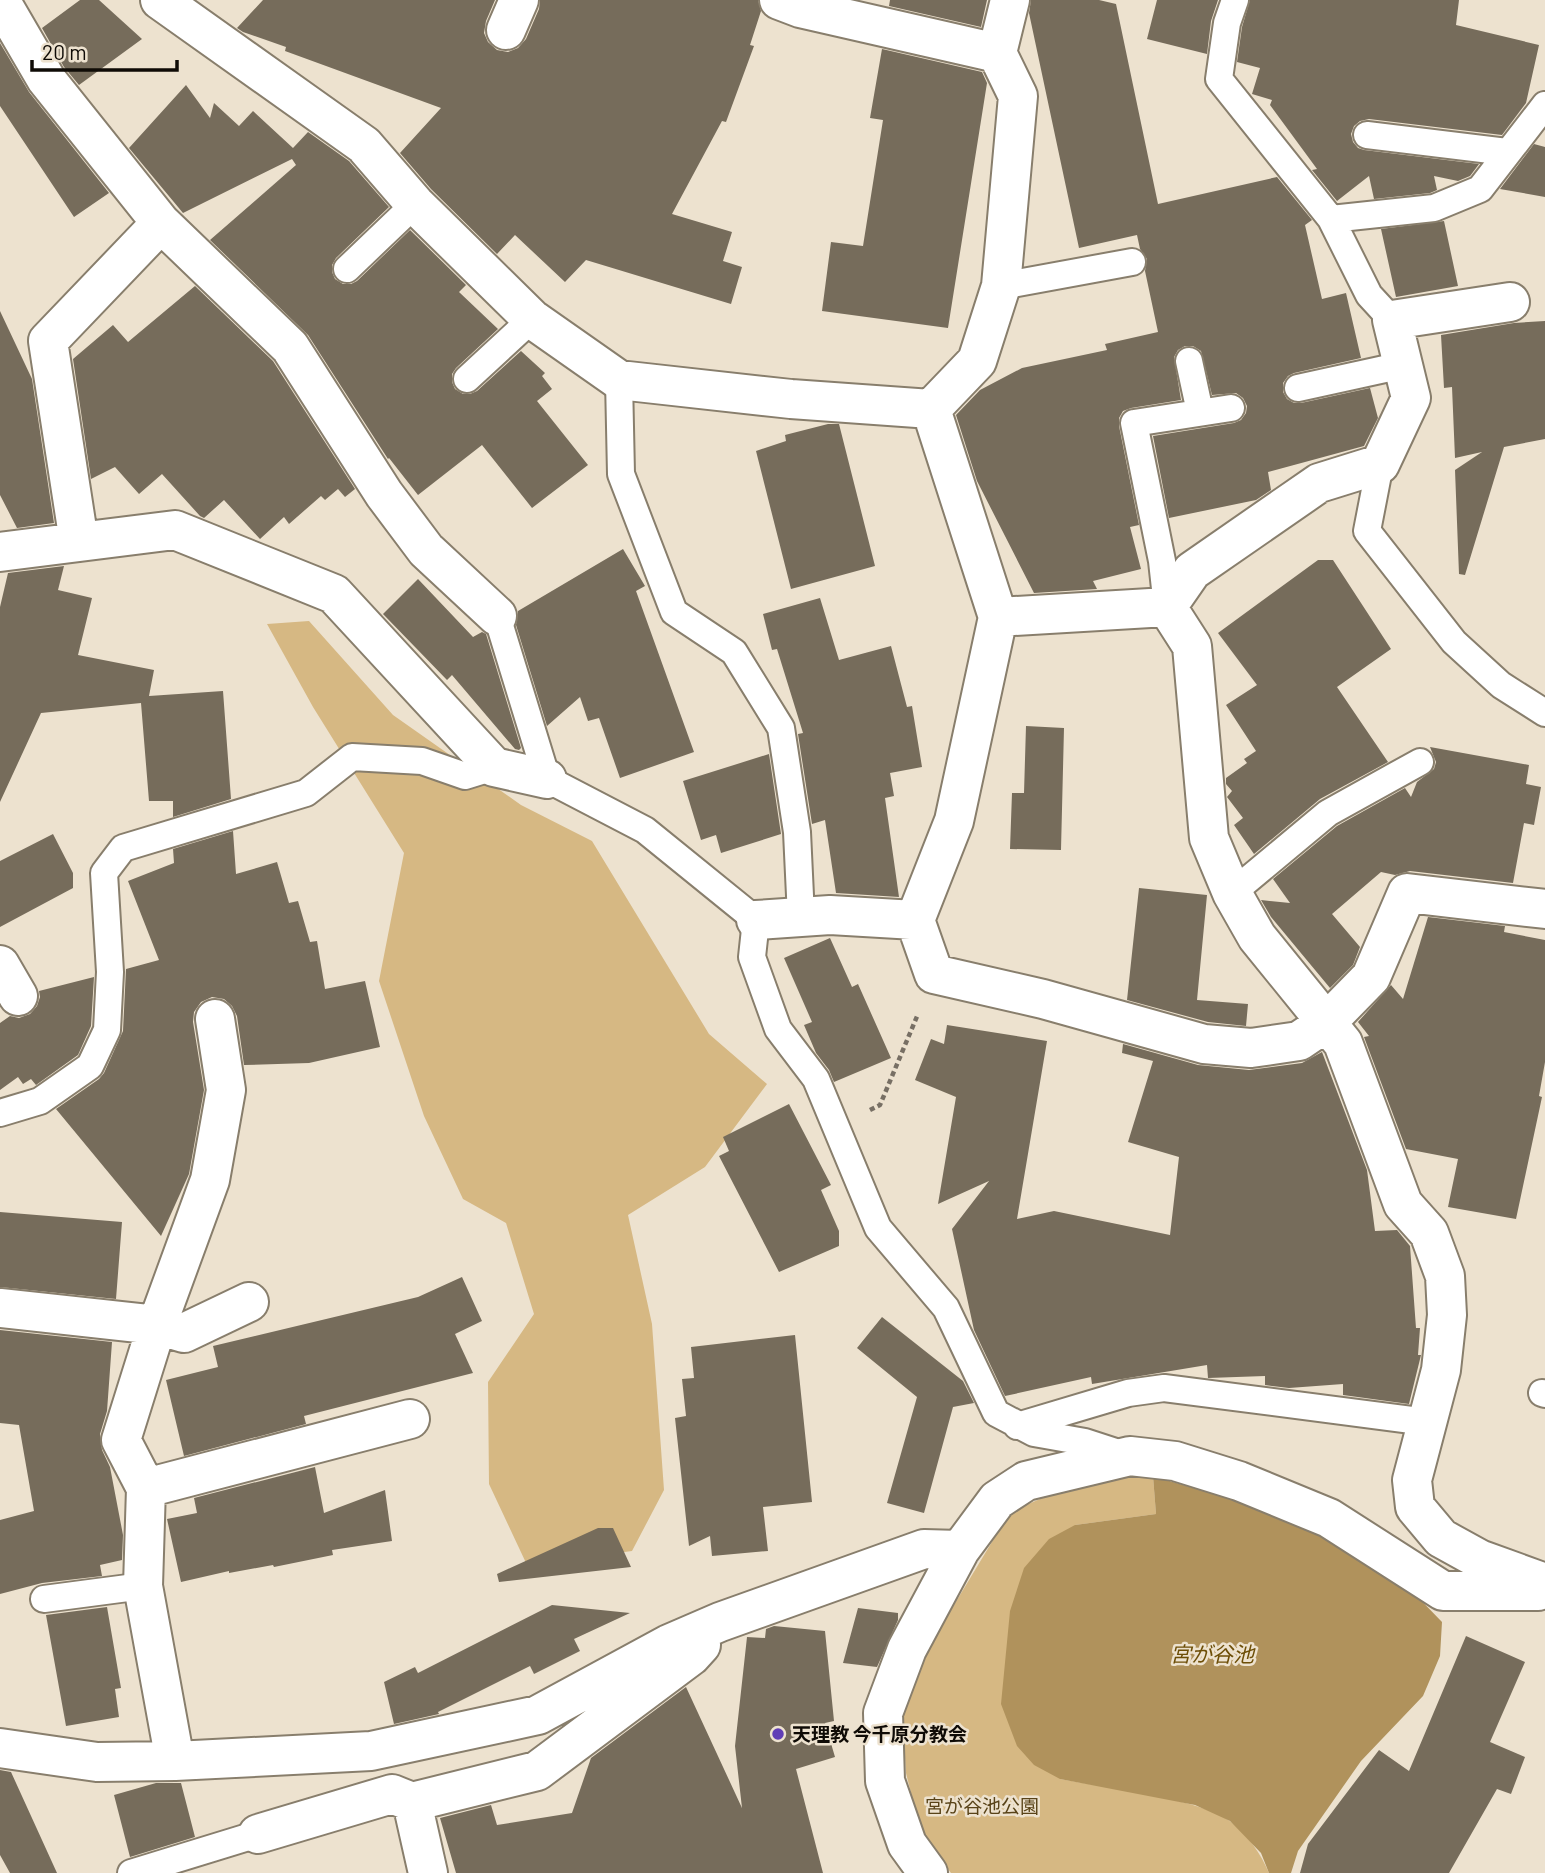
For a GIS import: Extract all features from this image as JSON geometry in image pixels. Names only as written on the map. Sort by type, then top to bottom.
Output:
[{"type":"street","points":[[2,0],[46,79],[161,223],[290,347],[384,494],[426,550],[496,616]]},
{"type":"street","points":[[160,0],[365,145],[415,204],[532,319],[619,380],[792,399],[931,409]]},
{"type":"street","points":[[931,409],[977,361],[1001,286],[1018,96],[997,53],[1010,0]]},
{"type":"street","points":[[794,3],[997,53]]},
{"type":"street","points":[[79,542],[48,341],[161,223]]},
{"type":"street","points":[[1167,607],[1192,571],[1319,483],[1380,464],[1411,398],[1392,320],[1510,302]]},
{"type":"street","points":[[931,409],[999,617],[954,821],[915,920],[934,974],[1043,999],[1204,1044],[1251,1048],[1299,1041],[1327,1023],[1371,977],[1407,893],[1545,909]]},
{"type":"street","points":[[0,552],[175,530],[334,594],[494,767],[547,779]]},
{"type":"street","points":[[999,617],[1167,607]]},
{"type":"street","points":[[1167,607],[1192,646],[1209,838],[1232,893],[1257,937],[1343,1043],[1403,1204],[1429,1233],[1445,1276],[1447,1315],[1441,1370],[1412,1480],[1415,1507],[1441,1538],[1479,1559],[1545,1583]]},
{"type":"street","points":[[756,920],[830,915],[915,920]]},
{"type":"street","points":[[175,1761],[143,1586],[146,1488],[121,1440],[157,1325],[210,1180],[226,1090],[215,1019]]},
{"type":"street","points":[[0,1308],[157,1325],[184,1333],[249,1302]]},
{"type":"street","points":[[146,1488],[410,1419]]},
{"type":"street","points":[[928,1873],[907,1844],[885,1781],[883,1713],[907,1649],[960,1550],[997,1500],[1026,1480],[1130,1456],[1175,1461],[1240,1481],[1329,1518],[1443,1591],[1545,1591]]},
{"type":"street","points":[[0,1748],[97,1762],[175,1761],[371,1751],[538,1715],[669,1644],[720,1622],[924,1549],[960,1550]]},
{"type":"street","points":[[258,1835],[392,1794],[412,1802],[537,1770],[691,1656],[720,1622]]},
{"type":"street","points":[[412,1802],[428,1873]]},
{"type":"lane","points":[[1235,0],[1227,23],[1219,79],[1331,219],[1369,295],[1392,320]]},
{"type":"lane","points":[[1331,219],[1434,208],[1480,189],[1545,105]]},
{"type":"lane","points":[[1367,135],[1507,152]]},
{"type":"lane","points":[[347,269],[415,204]]},
{"type":"lane","points":[[1001,286],[1132,262]]},
{"type":"lane","points":[[467,379],[532,319]]},
{"type":"lane","points":[[1189,360],[1200,412]]},
{"type":"lane","points":[[1298,388],[1403,365]]},
{"type":"lane","points":[[619,380],[621,474],[674,612],[734,652],[780,728],[797,832],[801,917]]},
{"type":"lane","points":[[1167,607],[1162,561],[1134,424],[1231,408]]},
{"type":"lane","points":[[1380,464],[1367,531],[1454,642],[1501,685],[1545,713]]},
{"type":"lane","points":[[496,616],[547,779],[645,830],[756,920],[752,957],[778,1029],[816,1079],[878,1228],[946,1308],[996,1413],[1034,1433],[1085,1442],[1130,1456]]},
{"type":"lane","points":[[0,1114],[40,1101],[90,1066],[107,1030],[110,972],[104,873],[123,848],[306,793],[352,757],[422,761],[465,776],[494,767]]},
{"type":"lane","points":[[1232,893],[1328,813],[1420,762]]},
{"type":"lane","points":[[1017,1426],[1128,1393],[1164,1388],[1427,1422]]},
{"type":"lane","points":[[44,1599],[143,1586]]},
{"type":"lane","points":[[131,1873],[258,1835]]},
{"type":"path","points":[[837,1128],[880,1105],[934,974]]},
{"type":"green space","points":[[309,621],[393,715],[521,805],[592,841],[709,1034],[767,1084],[705,1167],[628,1215],[652,1324],[664,1490],[632,1551],[527,1565],[489,1484],[488,1382],[534,1314],[506,1223],[463,1199],[424,1116],[379,981],[404,853],[313,707],[267,624]]},
{"type":"green space","name":"宮が谷池公園","points":[[1134,1468],[1153,1476],[1156,1514],[1075,1525],[1060,1779],[1174,1800],[1216,1814],[1231,1822],[1248,1839],[1269,1873],[951,1873],[921,1833],[906,1773],[902,1712],[922,1658],[1010,1512],[1065,1488]]},
{"type":"water","name":"宮が谷池","points":[[1153,1476],[1230,1499],[1322,1537],[1409,1588],[1442,1622],[1440,1656],[1423,1696],[1361,1761],[1298,1851],[1291,1873],[1269,1873],[1261,1853],[1230,1821],[1195,1805],[1060,1779],[1034,1765],[1017,1746],[1001,1704],[1010,1611],[1024,1568],[1049,1539],[1075,1525],[1156,1514]]},
{"type":"building","points":[[80,0],[99,0],[142,39],[79,85],[64,67],[42,28]]},
{"type":"building","points":[[263,0],[495,0],[484,33],[488,42],[497,50],[508,52],[518,48],[526,39],[540,0],[758,0],[761,11],[750,45],[754,46],[726,122],[722,121],[672,214],[732,232],[723,261],[742,267],[731,304],[586,260],[565,282],[515,235],[497,254],[431,189],[400,153],[441,108],[285,51],[286,47],[237,28]]},
{"type":"building","points":[[890,0],[987,0],[981,27],[889,6]]},
{"type":"building","points":[[1031,0],[1099,0],[1116,4],[1158,204],[1277,177],[1312,220],[1305,225],[1322,299],[1346,293],[1361,358],[1294,373],[1283,383],[1283,392],[1287,399],[1301,403],[1370,388],[1378,418],[1364,446],[1268,472],[1271,490],[1256,500],[1169,518],[1153,436],[1234,423],[1241,420],[1247,406],[1243,398],[1236,393],[1212,395],[1201,351],[1193,346],[1185,346],[1178,350],[1174,357],[1181,400],[1131,408],[1123,411],[1119,418],[1139,525],[1130,527],[1141,569],[1093,581],[1097,589],[1034,593],[977,481],[956,415],[980,390],[1022,368],[1107,350],[1105,344],[1158,332],[1145,271],[1147,259],[1140,249],[1137,235],[1079,248],[1029,13]]},
{"type":"building","points":[[1157,0],[1218,0],[1211,21],[1207,54],[1147,39]]},
{"type":"building","points":[[1250,0],[1459,0],[1456,25],[1539,45],[1526,103],[1502,135],[1369,119],[1360,121],[1351,134],[1358,148],[1479,164],[1470,176],[1458,181],[1434,176],[1437,190],[1430,193],[1374,199],[1369,176],[1337,201],[1312,170],[1317,169],[1270,105],[1272,100],[1252,94],[1260,68],[1237,62],[1242,27]]},
{"type":"building","points":[[0,43],[29,92],[109,193],[74,217],[0,106]]},
{"type":"building","points":[[882,49],[982,72],[987,83],[948,328],[822,311],[831,242],[863,246],[883,120],[870,118]]},
{"type":"building","points":[[186,85],[210,118],[214,103],[239,126],[253,111],[293,148],[308,132],[349,161],[389,207],[336,258],[332,265],[335,279],[343,284],[357,281],[410,230],[466,285],[459,292],[498,329],[456,368],[452,374],[455,389],[463,394],[477,391],[521,351],[545,373],[542,376],[552,389],[537,401],[588,465],[532,508],[482,445],[418,495],[388,459],[308,335],[210,240],[296,165],[292,159],[183,213],[129,148]]},
{"type":"building","points":[[1534,144],[1545,147],[1545,197],[1500,189]]},
{"type":"building","points":[[1444,221],[1458,286],[1396,297],[1381,229]]},
{"type":"building","points":[[195,286],[273,361],[355,489],[345,497],[338,489],[325,500],[321,496],[289,524],[284,517],[260,539],[224,500],[204,518],[200,516],[162,474],[139,494],[115,467],[91,479],[73,359],[113,325],[128,342]]},
{"type":"building","points":[[0,311],[32,379],[54,523],[17,528],[0,495]]},
{"type":"building","points":[[1545,321],[1545,439],[1504,447],[1465,575],[1459,574],[1455,470],[1482,452],[1455,458],[1452,387],[1444,388],[1441,335],[1514,323]]},
{"type":"building","points":[[828,424],[839,424],[875,566],[791,589],[756,451],[786,441],[785,435]]},
{"type":"building","points":[[623,549],[645,586],[636,591],[694,752],[620,778],[599,718],[588,721],[580,697],[547,726],[516,625],[518,611]]},
{"type":"building","points":[[1318,560],[1333,560],[1391,649],[1337,687],[1388,762],[1320,799],[1254,854],[1234,825],[1243,818],[1227,797],[1232,791],[1226,784],[1226,778],[1247,763],[1244,759],[1256,751],[1226,705],[1257,685],[1218,633]]},
{"type":"building","points":[[64,566],[58,590],[92,598],[78,655],[154,670],[149,696],[223,691],[231,799],[173,817],[173,801],[149,801],[141,703],[41,713],[0,802],[0,607],[8,573]]},
{"type":"building","points":[[418,579],[473,637],[482,632],[486,634],[521,748],[519,750],[515,749],[452,675],[447,680],[383,614]]},
{"type":"building","points":[[820,598],[839,660],[891,646],[907,707],[912,706],[922,767],[890,773],[894,796],[885,798],[899,897],[836,893],[825,820],[812,824],[798,734],[803,733],[777,649],[772,650],[763,614]]},
{"type":"building","points":[[1026,726],[1064,728],[1061,850],[1010,849],[1012,793],[1024,793]]},
{"type":"building","points":[[1430,747],[1529,765],[1526,784],[1541,787],[1534,825],[1524,823],[1513,883],[1410,871],[1395,875],[1381,872],[1332,914],[1360,947],[1353,965],[1330,988],[1271,917],[1261,900],[1290,903],[1273,879],[1337,826],[1405,788],[1411,797],[1417,782],[1434,769],[1436,762]]},
{"type":"building","points":[[769,754],[781,834],[721,853],[716,835],[701,840],[683,781]]},
{"type":"building","points":[[233,831],[236,874],[277,862],[289,903],[298,901],[310,942],[317,941],[325,989],[365,981],[380,1047],[309,1063],[244,1065],[237,1016],[232,1006],[224,999],[212,997],[201,1002],[194,1012],[193,1022],[204,1090],[189,1174],[161,1236],[56,1109],[104,1073],[123,1031],[126,969],[159,960],[128,881],[174,863],[173,849]]},
{"type":"building","points":[[53,834],[73,873],[73,888],[0,927],[0,861]]},
{"type":"building","points":[[1139,888],[1207,895],[1197,1000],[1248,1004],[1246,1026],[1208,1022],[1127,1000]]},
{"type":"building","points":[[1428,917],[1505,926],[1504,932],[1545,940],[1545,1062],[1539,1096],[1542,1097],[1516,1219],[1448,1207],[1458,1159],[1406,1149],[1364,1037],[1369,1036],[1358,1022],[1391,985],[1403,999]]},
{"type":"building","points":[[830,938],[852,987],[858,984],[891,1058],[834,1082],[816,1053],[804,1025],[812,1022],[784,958]]},
{"type":"building","points":[[94,977],[91,1026],[78,1055],[36,1085],[31,1079],[23,1084],[18,1077],[0,1090],[0,1023],[10,1016],[19,1018],[30,1014],[37,1006],[39,991]]},
{"type":"building","points":[[947,1025],[1047,1041],[1017,1219],[1054,1211],[1170,1235],[1179,1157],[1128,1142],[1153,1061],[1122,1053],[1123,1044],[1198,1065],[1249,1070],[1302,1063],[1322,1052],[1367,1170],[1375,1231],[1397,1230],[1410,1246],[1416,1328],[1420,1328],[1418,1355],[1421,1355],[1409,1404],[1343,1395],[1343,1384],[1289,1388],[1265,1385],[1265,1376],[1208,1378],[1207,1365],[1092,1384],[1091,1377],[1005,1396],[974,1330],[952,1229],[989,1181],[938,1204],[956,1097],[915,1080],[931,1039],[944,1044]]},
{"type":"building","points":[[789,1104],[831,1185],[821,1190],[839,1231],[839,1246],[779,1272],[719,1156],[729,1151],[723,1137]]},
{"type":"building","points":[[0,1212],[122,1222],[116,1299],[0,1287]]},
{"type":"building","points":[[462,1277],[482,1321],[455,1334],[473,1373],[304,1416],[306,1424],[184,1456],[166,1380],[218,1367],[213,1346],[418,1297]]},
{"type":"building","points":[[882,1317],[963,1381],[974,1403],[953,1407],[924,1513],[887,1503],[917,1397],[857,1348]]},
{"type":"building","points":[[0,1330],[112,1342],[107,1411],[100,1434],[102,1450],[110,1467],[123,1535],[122,1560],[100,1565],[102,1576],[42,1583],[0,1594],[0,1520],[34,1511],[19,1425],[0,1423]]},
{"type":"building","points":[[795,1335],[812,1502],[763,1507],[768,1551],[712,1556],[710,1536],[689,1546],[675,1418],[686,1416],[682,1379],[694,1378],[691,1347]]},
{"type":"building","points":[[315,1467],[324,1513],[385,1490],[392,1541],[332,1550],[333,1555],[274,1567],[229,1571],[181,1582],[167,1519],[197,1513],[194,1498]]},
{"type":"building","points":[[598,1528],[613,1528],[631,1567],[499,1582],[497,1574]]},
{"type":"building","points":[[552,1605],[630,1613],[574,1639],[580,1651],[534,1674],[530,1666],[438,1712],[439,1714],[394,1724],[384,1682],[415,1667],[418,1673]]},
{"type":"building","points":[[107,1607],[121,1688],[115,1689],[119,1717],[66,1726],[46,1615]]},
{"type":"building","points":[[858,1608],[898,1613],[898,1620],[877,1667],[843,1663]]},
{"type":"building","points":[[774,1626],[825,1631],[834,1721],[825,1723],[835,1757],[796,1769],[823,1873],[456,1873],[440,1818],[491,1805],[497,1825],[572,1813],[591,1758],[686,1687],[742,1808],[735,1746],[747,1637],[765,1638],[766,1629]]},
{"type":"building","points":[[1466,1636],[1525,1662],[1490,1742],[1525,1757],[1511,1794],[1497,1789],[1449,1873],[1300,1873],[1308,1844],[1379,1750],[1409,1771]]},
{"type":"building","points":[[0,1770],[11,1772],[57,1873],[10,1873],[0,1855]]},
{"type":"building","points":[[156,1783],[181,1783],[195,1837],[130,1857],[114,1795]]},
{"type":"place","name":"天理教 今千原分教会","points":[[778,1734]]}]
